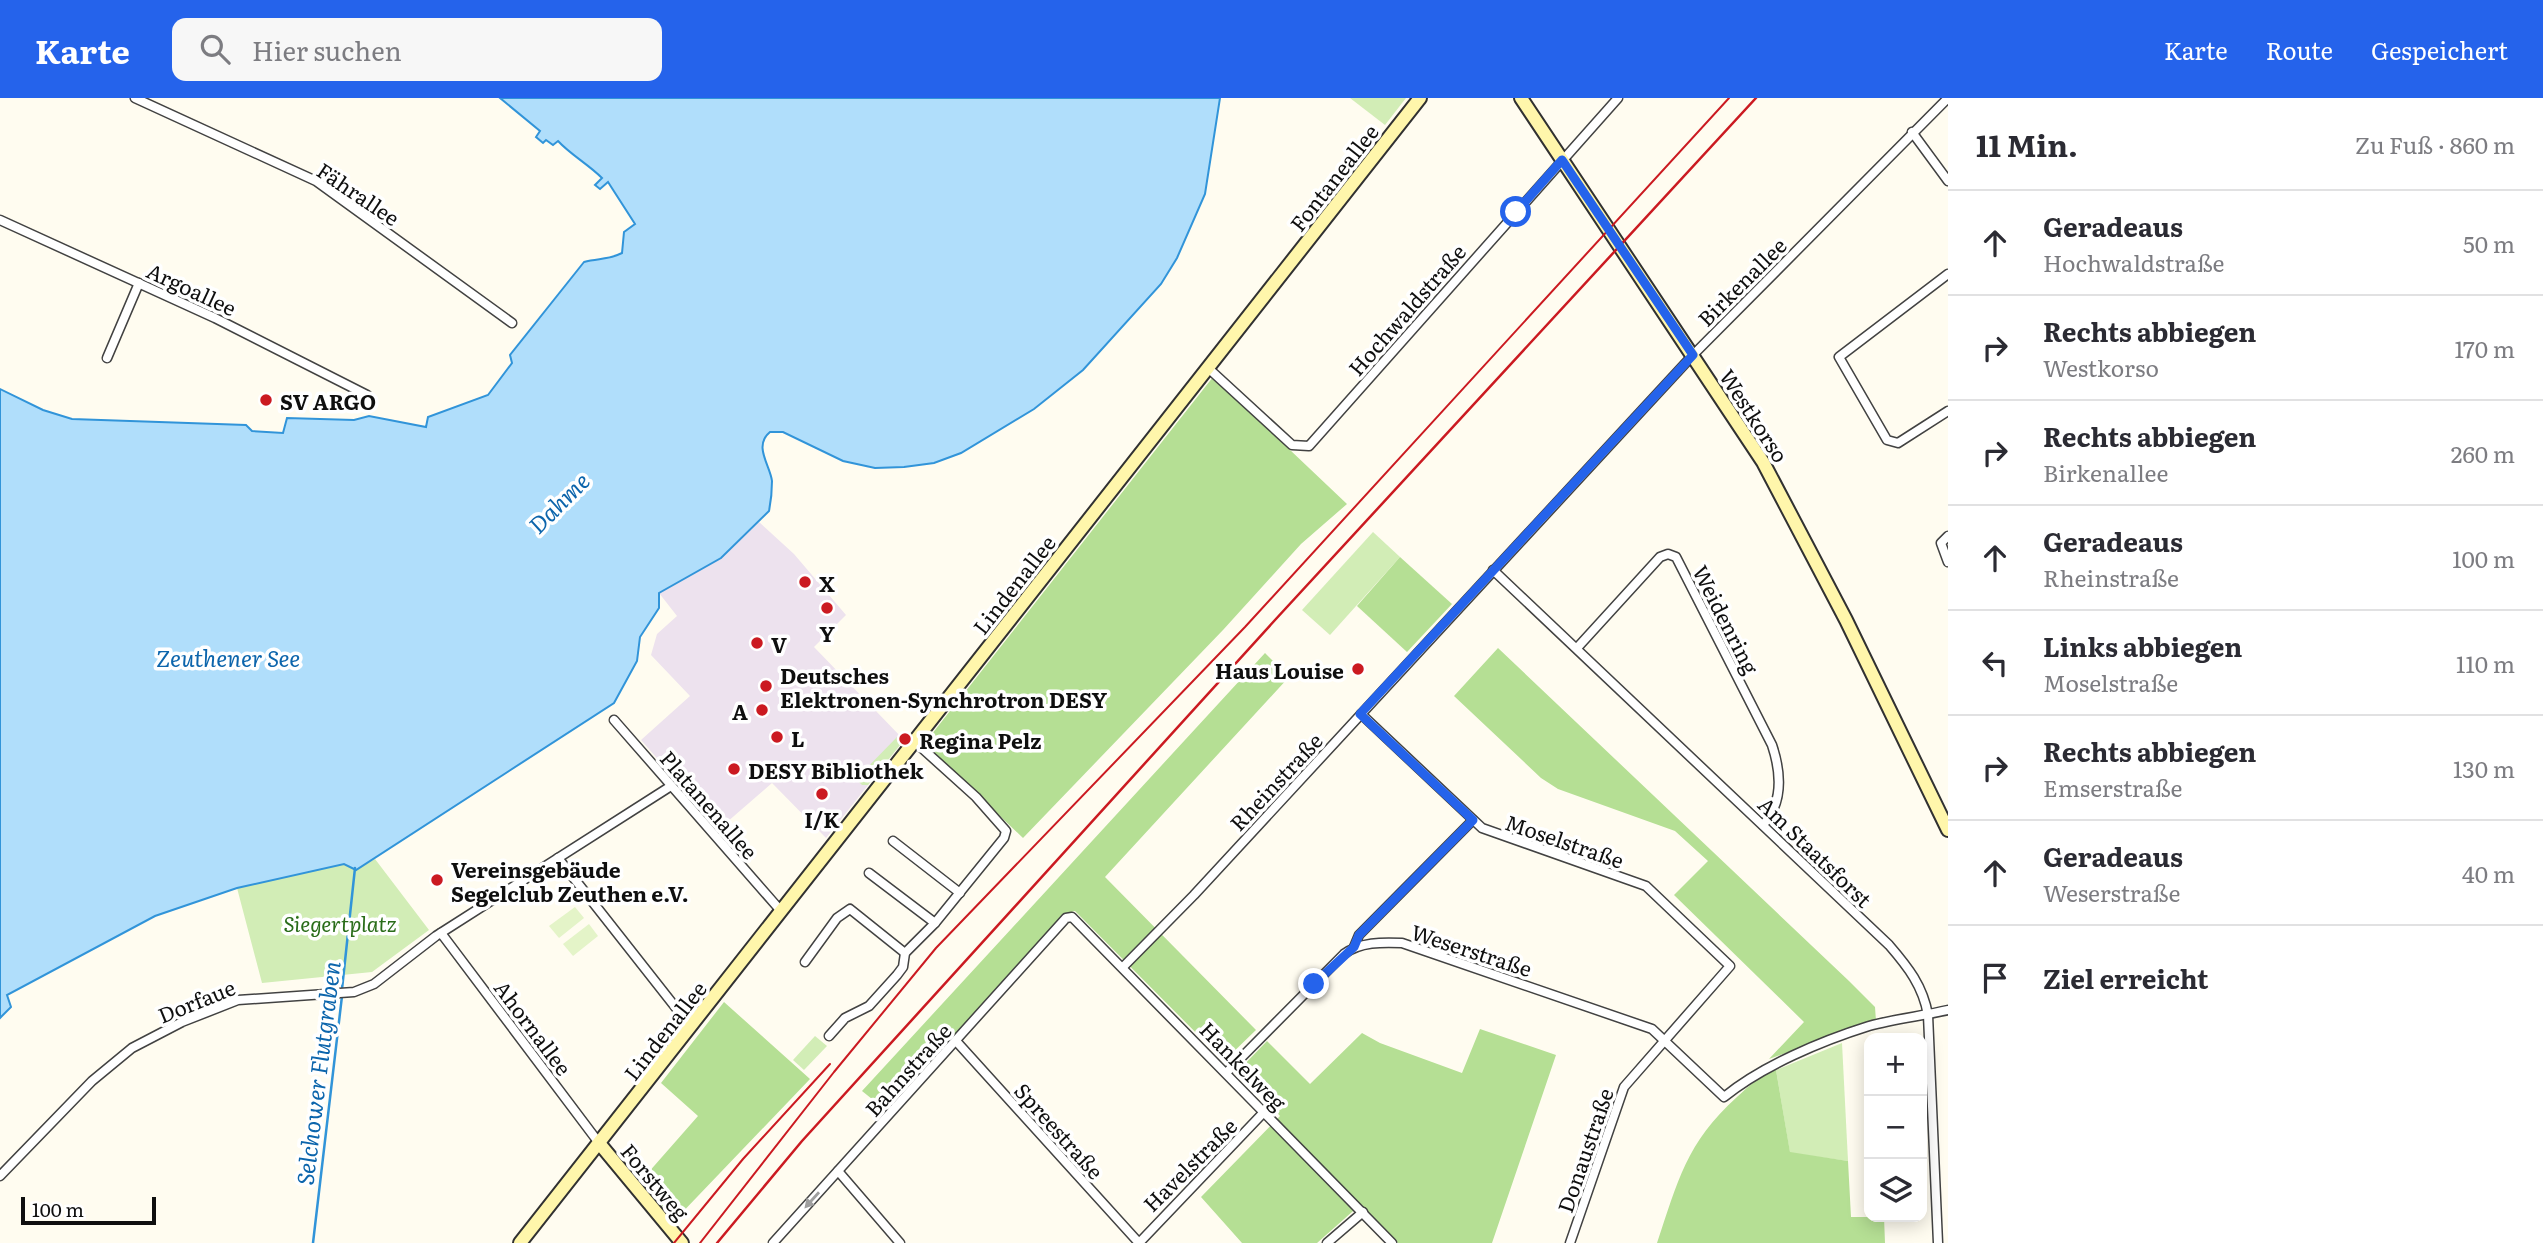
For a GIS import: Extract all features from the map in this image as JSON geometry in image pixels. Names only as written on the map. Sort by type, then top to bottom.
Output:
[{"type":"main road","name":"Fontaneallee","points":[[1276,280],[1420,98]]},
{"type":"main road","name":"Westkorso","points":[[1521,98],[1772,477],[1835,597],[1948,830]]},
{"type":"main road","name":"Lindenallee","points":[[520,1243],[1276,280]]},
{"type":"main road","name":"Forstweg","points":[[599,1143],[682,1243]]},
{"type":"street","name":"Fährallee","points":[[135,98],[316,181],[512,323]]},
{"type":"street","name":"Hochwaldstraße","points":[[1207,367],[1292,444],[1309,446],[1618,98]]},
{"type":"street","name":"Birkenallee","points":[[1451,616],[1693,355],[1912,132],[1948,99]]},
{"type":"street","points":[[1912,132],[1948,181]]},
{"type":"street","name":"Argoallee","points":[[0,220],[294,356],[367,395]]},
{"type":"street","points":[[1948,274],[1839,357],[1887,440],[1892,443],[1898,443],[1948,411]]},
{"type":"street","points":[[107,358],[138,283]]},
{"type":"street","points":[[1948,536],[1941,543],[1948,562]]},
{"type":"street","name":"Weidenring","points":[[1577,648],[1660,557],[1668,554],[1676,557],[1778,763],[1777,798],[1763,825]]},
{"type":"street","name":"Am Staatsforst","points":[[1493,570],[1763,825],[1908,967],[1925,997],[1928,1015],[1938,1243]]},
{"type":"street","name":"Rheinstraße","points":[[1123,967],[1186,904],[1451,616]]},
{"type":"street","name":"Moselstraße","points":[[1360,714],[1473,820],[1496,835],[1646,886],[1730,966]]},
{"type":"street","name":"Platanenallee","points":[[614,720],[782,911]]},
{"type":"street","points":[[829,1036],[845,1018],[874,1000],[903,967],[905,953],[960,893],[1004,838],[1006,831],[976,797],[914,741]]},
{"type":"street","name":"Dorfaue","points":[[0,1176],[92,1081],[132,1048],[182,1022],[238,1000],[354,992],[374,984],[441,933],[671,786]]},
{"type":"street","points":[[1227,1072],[1354,947],[1359,935],[1473,820]]},
{"type":"street","points":[[893,841],[960,893]]},
{"type":"street","points":[[558,858],[691,1027]]},
{"type":"street","points":[[869,873],[934,923]]},
{"type":"street","points":[[805,962],[837,918],[844,910],[850,909],[905,953]]},
{"type":"street","name":"Hankelweg","points":[[1066,918],[1072,917],[1123,967],[1392,1243]]},
{"type":"street","name":"Bahnstraße","points":[[773,1243],[1066,918]]},
{"type":"street","name":"Ahornallee","points":[[441,933],[599,1143]]},
{"type":"street","name":"Weserstraße","points":[[1354,947],[1402,943],[1652,1029],[1724,1097],[1755,1073],[1844,1035],[1870,1026],[1928,1015]]},
{"type":"street","name":"Donaustraße","points":[[1570,1243],[1624,1087],[1730,966]]},
{"type":"street","points":[[1928,1015],[1948,1010]]},
{"type":"street","name":"Spreestraße","points":[[956,1041],[1139,1243]]},
{"type":"street","name":"Havelstraße","points":[[1139,1243],[1265,1111]]},
{"type":"street","points":[[838,1171],[900,1243]]},
{"type":"street","points":[[1327,1243],[1363,1212]]},
{"type":"shaded area","name":"Deutsches Elektronen-Synchrotron DESY","points":[[759,522],[794,554],[846,615],[814,647],[904,740],[826,838],[772,783],[719,829],[641,740],[690,696],[651,655],[657,634],[677,616],[659,593],[721,558]]},
{"type":"green space","points":[[1350,98],[1406,98],[1385,125]]},
{"type":"green space","points":[[1213,377],[1347,504],[1301,544],[1223,630],[1023,838],[924,744]]},
{"type":"green space","points":[[1373,532],[1400,557],[1330,635],[1302,610]]},
{"type":"green space","points":[[1400,557],[1452,604],[1407,652],[1357,606]]},
{"type":"green space","points":[[1498,648],[1849,981],[1875,1007],[1876,1021],[1769,1059],[1804,1022],[1674,895],[1708,861],[1675,831],[1558,789],[1541,778],[1454,696]]},
{"type":"green space","points":[[1265,653],[1289,677],[1105,877],[1256,1030],[1224,1061],[1075,911],[1063,914],[887,1111],[862,1091]]},
{"type":"green space","points":[[899,735],[904,740],[868,785],[862,785],[856,779]]},
{"type":"green space","name":"Siegertplatz","points":[[375,859],[429,930],[372,972],[262,983],[237,888],[345,864],[356,870]]},
{"type":"green space","points":[[575,907],[584,918],[559,938],[549,926]]},
{"type":"green space","points":[[589,924],[598,936],[573,956],[563,944]]},
{"type":"green space","points":[[724,1002],[810,1079],[675,1220],[640,1182],[698,1116],[661,1083]]},
{"type":"green space","points":[[1480,1029],[1556,1055],[1492,1243],[1398,1243],[1361,1204],[1317,1243],[1242,1243],[1201,1197],[1280,1116],[1239,1070],[1267,1041],[1310,1084],[1362,1033],[1380,1043],[1462,1073]]},
{"type":"green space","points":[[815,1036],[827,1046],[804,1070],[793,1060]]},
{"type":"green space","points":[[1842,1043],[1848,1161],[1790,1153],[1776,1070]]},
{"type":"green space","points":[[1776,1070],[1790,1152],[1848,1161],[1851,1217],[1864,1217],[1864,1222],[1884,1222],[1885,1243],[1657,1243],[1678,1182],[1695,1147],[1720,1114],[1750,1085]]},
{"type":"water","name":"Zeuthener See","points":[[500,98],[1220,98],[1205,194],[1177,258],[1161,284],[1083,370],[1034,409],[961,453],[934,463],[904,467],[875,468],[843,461],[783,432],[770,432],[763,443],[772,481],[769,511],[721,558],[659,593],[659,608],[640,637],[637,661],[614,703],[356,870],[344,864],[237,888],[155,916],[7,995],[11,1007],[0,1018],[0,389],[43,410],[72,419],[246,425],[252,431],[283,433],[287,418],[354,420],[369,416],[426,427],[428,417],[488,395],[512,363],[510,355],[584,262],[622,253],[624,232],[635,224],[608,182],[600,189],[595,185],[602,178],[597,173],[558,141],[553,145],[546,140],[543,143],[536,137],[540,131]]},
{"type":"waterway","name":"Selchower Flutgraben","points":[[342,989],[355,868]]},
{"type":"waterway","name":"Selchower Flutgraben","points":[[313,1243],[342,996]]},
{"type":"tram line","points":[[700,1243],[834,1072],[936,948],[1245,627],[1729,98]]},
{"type":"tram line","points":[[674,1243],[743,1159],[830,1064]]},
{"type":"railway","points":[[717,1243],[802,1141],[1275,620],[1756,98]]},
{"type":"place","name":"SV ARGO","points":[[266,400]]},
{"type":"place","name":"X","points":[[805,582]]},
{"type":"place","name":"Y","points":[[827,608]]},
{"type":"place","name":"V","points":[[757,643]]},
{"type":"place","name":"Haus Louise","points":[[1358,669]]},
{"type":"place","name":"Deutsches Elektronen-Synchrotron DESY","points":[[766,686]]},
{"type":"place","name":"A","points":[[762,710]]},
{"type":"place","name":"L","points":[[777,737]]},
{"type":"place","name":"Regina Pelz","points":[[905,739]]},
{"type":"place","name":"DESY Bibliothek","points":[[734,769]]},
{"type":"place","name":"I/K","points":[[822,794]]},
{"type":"place","name":"Vereinsgebäude Segelclub Zeuthen e.V.","points":[[437,880]]},
{"type":"route","points":[[1314,984],[1354,947],[1355,939],[1473,820],[1360,714],[1693,355],[1562,160],[1516,212]]},
{"type":"water label","name":"Dahme","points":[[558,502]]}]
